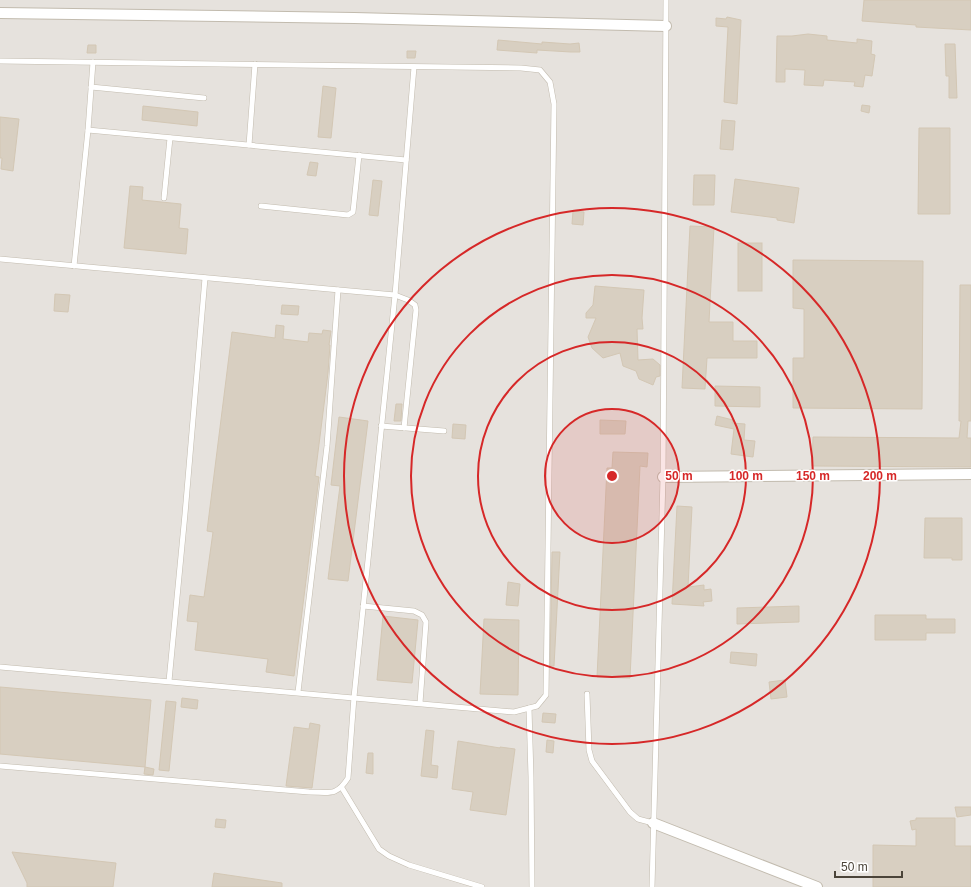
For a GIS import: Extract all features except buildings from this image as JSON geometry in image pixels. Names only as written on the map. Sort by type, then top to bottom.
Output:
[{"type":"street","points":[[0,13],[339,18],[666,26]]},
{"type":"street","points":[[663,477],[971,474]]},
{"type":"street","points":[[653,823],[817,887]]},
{"type":"lane","points":[[652,887],[663,477],[666,0]]},
{"type":"lane","points":[[0,61],[521,68],[540,70],[550,82],[554,104],[546,695],[537,706],[514,712],[0,667]]},
{"type":"lane","points":[[74,266],[88,130],[93,62]]},
{"type":"lane","points":[[249,145],[255,64]]},
{"type":"lane","points":[[0,766],[336,793],[342,788],[348,778],[354,697],[395,295],[414,67]]},
{"type":"lane","points":[[91,87],[204,98]]},
{"type":"lane","points":[[88,130],[406,160]]},
{"type":"lane","points":[[164,198],[170,138]]},
{"type":"lane","points":[[261,206],[348,215],[353,212],[359,155]]},
{"type":"lane","points":[[0,259],[395,295],[408,300],[415,305],[416,310],[404,428]]},
{"type":"lane","points":[[169,681],[205,278]]},
{"type":"lane","points":[[298,692],[327,446],[338,290]]},
{"type":"lane","points":[[382,426],[444,431]]},
{"type":"lane","points":[[363,606],[414,611],[422,614],[426,622],[420,703]]},
{"type":"lane","points":[[587,694],[589,750],[592,761],[630,812],[638,818],[653,823]]},
{"type":"lane","points":[[528,708],[531,777],[532,887]]},
{"type":"lane","points":[[342,788],[379,849],[389,856],[409,865],[482,887]]},
{"type":"shaded area","points":[[0,0],[971,0],[971,887],[0,887]]}]
